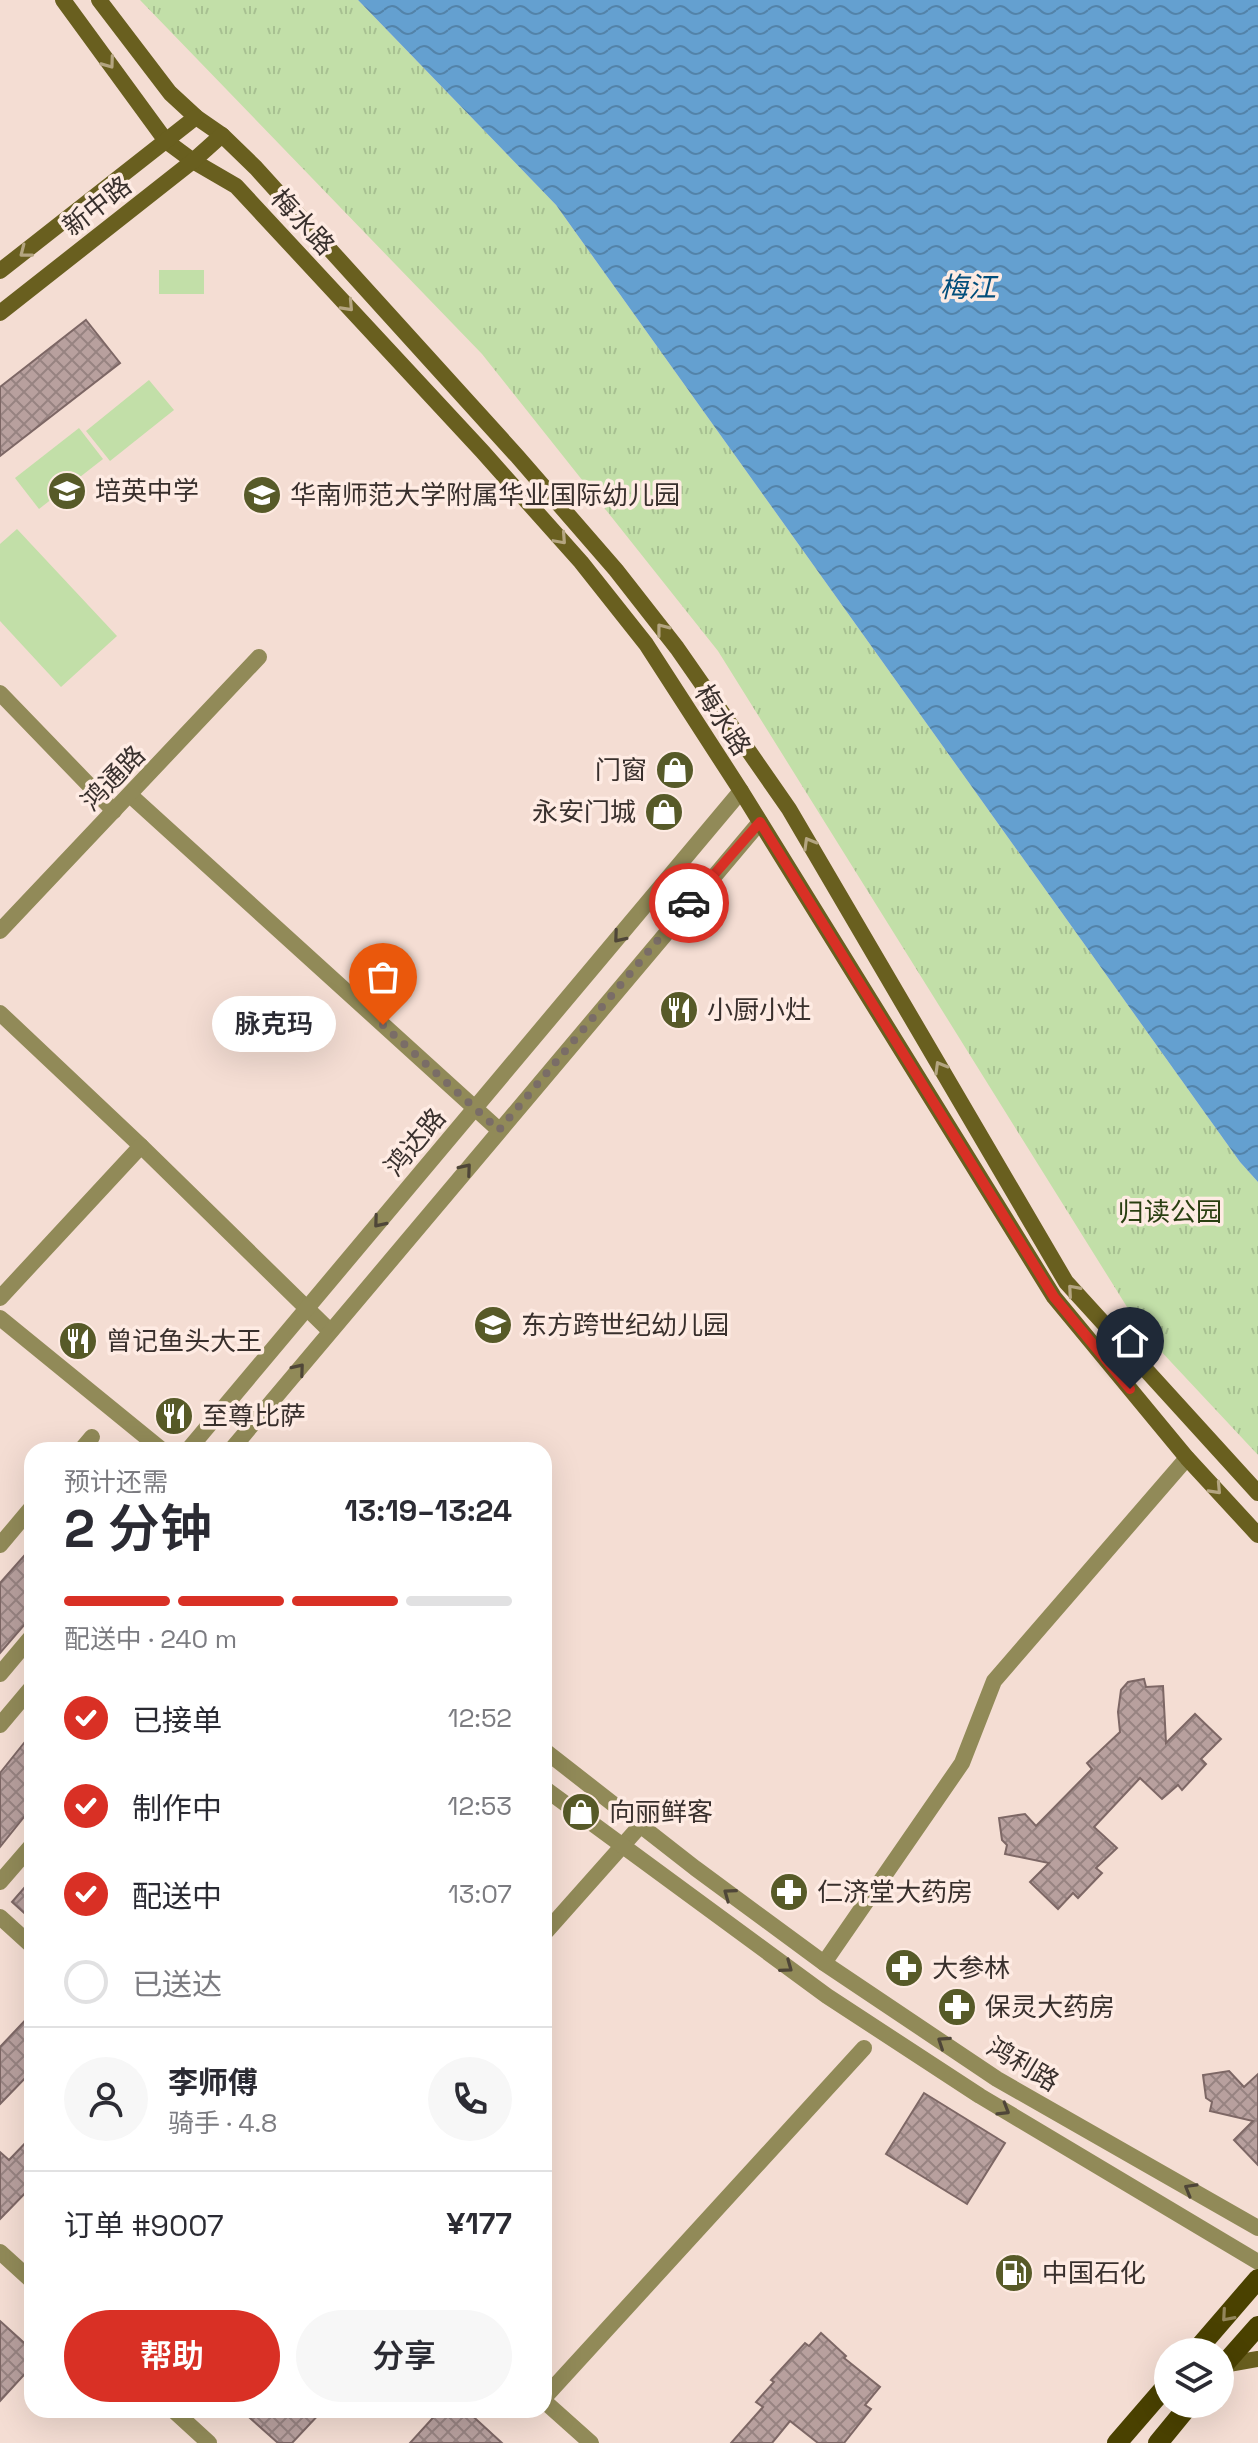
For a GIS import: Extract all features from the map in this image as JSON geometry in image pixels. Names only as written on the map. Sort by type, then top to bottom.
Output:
[{"type":"main road","name":"梅水路","points":[[63,0],[166,141],[236,186],[471,439],[581,562],[646,644],[741,791],[1054,1297],[1187,1458],[1258,1535]]},
{"type":"main road","name":"梅水路","points":[[99,0],[170,93],[222,135],[256,168],[517,456],[616,570],[677,648],[789,809],[1066,1282],[1258,1493]]},
{"type":"main road","name":"新中路","points":[[0,271],[196,117]]},
{"type":"main road","name":"新中路","points":[[0,313],[222,135]]},
{"type":"main road","points":[[1207,2338],[1258,2279]]},
{"type":"main road","points":[[1234,2353],[1258,2326]]},
{"type":"main road","points":[[1234,2364],[1258,2359]]},
{"type":"main road","points":[[1117,2443],[1154,2400]]},
{"type":"main road","points":[[1158,2443],[1179,2418]]},
{"type":"street","name":"鸿通路","points":[[0,931],[259,657]]},
{"type":"street","points":[[0,693],[114,811]]},
{"type":"street","name":"鸿达路","points":[[195,1442],[741,791]]},
{"type":"street","points":[[130,795],[499,1130]]},
{"type":"street","points":[[238,1442],[760,822]]},
{"type":"street","points":[[3,1022],[141,1146],[330,1331]]},
{"type":"street","points":[[0,1298],[141,1146]]},
{"type":"street","points":[[0,1318],[152,1442]]},
{"type":"street","points":[[824,1963],[962,1763],[994,1681],[1187,1458]]},
{"type":"street","points":[[0,1545],[24,1516]]},
{"type":"street","points":[[0,1674],[24,1646]]},
{"type":"street","points":[[0,1725],[24,1696]]},
{"type":"street","name":"鸿利路","points":[[552,1756],[824,1963],[997,2079],[1258,2228]]},
{"type":"street","name":"鸿利路","points":[[552,1794],[827,1996],[980,2096],[1258,2262]]},
{"type":"street","points":[[552,1925],[640,1826]]},
{"type":"street","points":[[0,1882],[24,1854]]},
{"type":"street","points":[[0,1917],[24,1939]]},
{"type":"street","points":[[552,2390],[864,2048]]},
{"type":"street","points":[[0,2252],[24,2274]]},
{"type":"street","points":[[552,2406],[591,2443]]},
{"type":"street","points":[[182,2418],[209,2443]]},
{"type":"green space","name":"归读公园","points":[[140,0],[358,0],[556,205],[1240,1162],[1258,1182],[1258,1455],[1142,1331],[718,651],[482,354]]},
{"type":"green space","points":[[159,270],[204,270],[204,294],[159,294]]},
{"type":"green space","points":[[149,380],[174,410],[110,461],[86,431]]},
{"type":"green space","points":[[79,428],[103,459],[39,509],[15,478]]},
{"type":"green space","points":[[17,529],[117,636],[61,687],[0,621],[0,544]]},
{"type":"water","name":"梅江","points":[[358,0],[1258,0],[1258,1182],[1240,1162],[556,205]]},
{"type":"building","points":[[86,320],[120,363],[0,456],[0,387]]},
{"type":"building","points":[[24,1556],[24,1625],[0,1653],[0,1583]]},
{"type":"building","points":[[1144,1679],[1146,1687],[1163,1686],[1166,1743],[1195,1714],[1221,1739],[1201,1759],[1206,1764],[1182,1790],[1178,1785],[1162,1799],[1140,1778],[1094,1827],[1117,1848],[1096,1868],[1102,1873],[1078,1898],[1073,1893],[1058,1909],[1030,1882],[1049,1863],[1005,1854],[1007,1845],[1002,1840],[999,1818],[1025,1814],[1036,1826],[1092,1769],[1087,1763],[1120,1732],[1118,1712],[1121,1690],[1128,1682]]},
{"type":"building","points":[[24,1743],[24,1817],[0,1847],[0,1773]]},
{"type":"building","points":[[24,1888],[24,1913],[12,1902]]},
{"type":"building","points":[[24,2022],[24,2079],[0,2104],[0,2047]]},
{"type":"building","points":[[1229,2071],[1244,2087],[1258,2074],[1258,2165],[1234,2140],[1253,2121],[1210,2111],[1212,2102],[1206,2098],[1203,2075]]},
{"type":"building","points":[[924,2093],[1005,2143],[967,2204],[886,2154]]},
{"type":"building","points":[[24,2144],[24,2194],[0,2219],[0,2152],[9,2160]]},
{"type":"building","points":[[0,2321],[24,2343],[24,2375],[0,2401]]},
{"type":"building","points":[[821,2333],[846,2356],[844,2358],[880,2387],[865,2405],[871,2409],[844,2443],[818,2443],[790,2421],[772,2443],[731,2443],[763,2407],[756,2402],[774,2382],[771,2380],[805,2343],[809,2346]]},
{"type":"building","points":[[250,2418],[315,2418],[292,2443],[278,2443]]},
{"type":"building","points":[[433,2418],[475,2418],[502,2443],[410,2443]]},
{"type":"way so far","points":[[383,1025],[499,1130],[689,903]]},
{"type":"place","name":"培英中学","points":[[67,491]]},
{"type":"place","name":"华南师范大学附属华业国际幼儿园","points":[[262,495]]},
{"type":"place","name":"门窗","points":[[675,770]]},
{"type":"place","name":"永安门城","points":[[664,812]]},
{"type":"place","name":"小厨小灶","points":[[679,1010]]},
{"type":"place","name":"脉克玛","points":[[383,1025]]},
{"type":"place","name":"东方跨世纪幼儿园","points":[[493,1325]]},
{"type":"place","name":"曾记鱼头大王","points":[[78,1341]]},
{"type":"place","name":"至尊比萨","points":[[174,1416]]},
{"type":"place","name":"向丽鲜客","points":[[581,1812]]},
{"type":"place","name":"仁济堂大药房","points":[[789,1892]]},
{"type":"place","name":"大参林","points":[[904,1968]]},
{"type":"place","name":"保灵大药房","points":[[957,2007]]},
{"type":"place","name":"中国石化","points":[[1014,2273]]},
{"type":"route","points":[[689,903],[760,822],[1054,1297],[1130,1389]]}]
